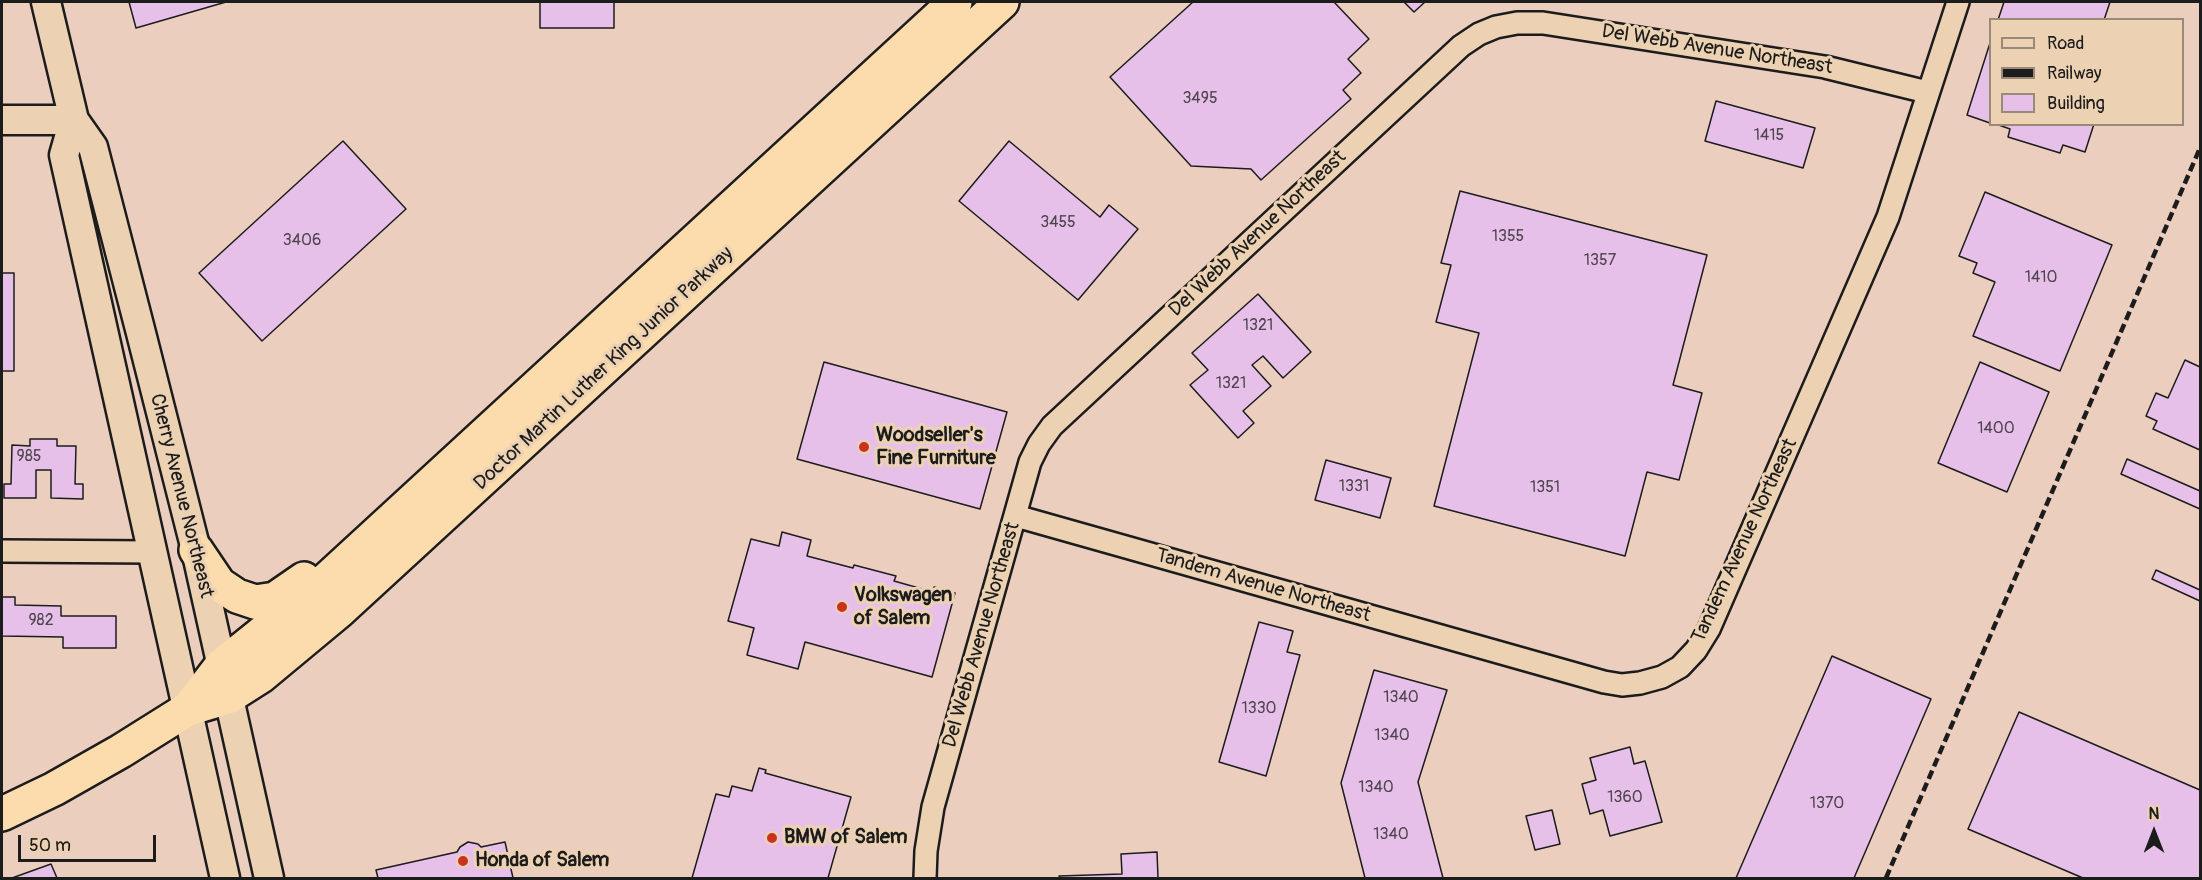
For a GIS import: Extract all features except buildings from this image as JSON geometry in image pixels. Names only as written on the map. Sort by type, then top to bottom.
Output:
[{"type":"highway","name":"Doctor Martin Luther King Junior Parkway","points":[[188,709],[220,666],[313,592],[955,2]]},
{"type":"highway","name":"Doctor Martin Luther King Junior Parkway","points":[[2,814],[54,789],[188,709],[228,697],[261,676],[338,612],[1002,2]]},
{"type":"highway","points":[[196,550],[219,584],[237,596],[255,602],[275,599],[301,582],[473,428],[583,345]]},
{"type":"main road","name":"Cherry Avenue Northeast","points":[[46,2],[74,120],[93,147],[196,550],[269,879]]},
{"type":"main road","points":[[2,120],[74,120]]},
{"type":"main road","name":"Cherry Avenue Northeast","points":[[74,120],[64,155],[225,879]]},
{"type":"street","name":"Tandem Avenue Northeast","points":[[1016,516],[1604,682],[1622,685],[1662,677],[1680,667],[1696,650],[1709,629],[1888,217],[1958,2]]},
{"type":"street","name":"Del Webb Avenue Northeast","points":[[925,879],[926,851],[933,807],[1030,462],[1039,444],[1052,426],[1454,52],[1479,34],[1497,27],[1543,22],[1825,67],[1927,92]]},
{"type":"street","points":[[2,551],[153,552]]},
{"type":"railway","points":[[1886,878],[2200,148]]},
{"type":"place","name":"Woodseller's Fine Furniture","points":[[864,447]]},
{"type":"place","name":"Volkswagen of Salem","points":[[842,607]]},
{"type":"place","name":"BMW of Salem","points":[[772,838]]},
{"type":"place","name":"Honda of Salem","points":[[463,861]]}]
